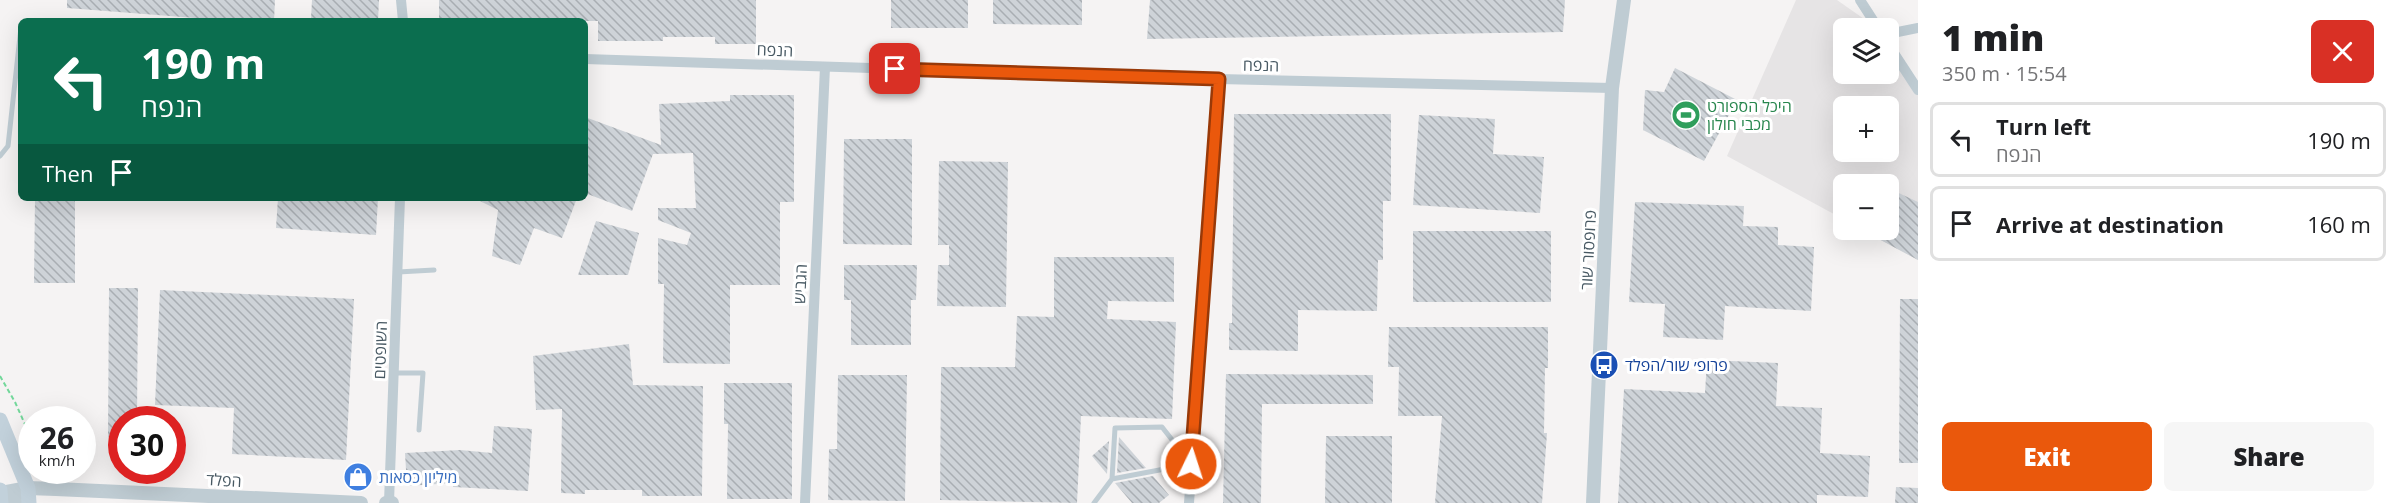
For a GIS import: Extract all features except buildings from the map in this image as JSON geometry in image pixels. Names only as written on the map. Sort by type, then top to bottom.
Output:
[{"type":"main road","points":[[0,420],[29,496]]},
{"type":"main road","points":[[0,492],[1,503]]},
{"type":"street","points":[[401,0],[403,18]]},
{"type":"street","name":"פרופסור שור","points":[[1593,503],[1612,88],[1624,0]]},
{"type":"street","points":[[1860,0],[1872,18]]},
{"type":"street","points":[[1899,32],[1918,28]]},
{"type":"street","name":"הנפח","points":[[588,59],[1219,79],[1612,88]]},
{"type":"street","points":[[1899,61],[1918,90]]},
{"type":"street","name":"הגביש","points":[[805,503],[825,66]]},
{"type":"street","points":[[1189,503],[1219,79]]},
{"type":"street","name":"השופטים","points":[[389,503],[400,201]]},
{"type":"street","points":[[0,492],[20,503]]},
{"type":"street","name":"הפלד","points":[[0,492],[29,496],[361,503]]},
{"type":"lane","points":[[0,156],[8,146],[18,54]]},
{"type":"lane","points":[[398,272],[434,270]]},
{"type":"lane","points":[[394,373],[423,373],[419,430]]},
{"type":"lane","points":[[1094,503],[1112,479],[1114,429],[1162,427],[1191,464],[1112,479]]},
{"type":"path","points":[[0,376],[18,409]]},
{"type":"shaded area","points":[[1796,0],[1837,0],[1863,18],[1833,18],[1833,84],[1899,84],[1899,52],[1918,90],[1918,260],[1881,240],[1899,240],[1899,174],[1833,174],[1833,214],[1727,156]]},
{"type":"place","name":"היכל הספורט מכבי חולון","points":[[1686,115]]},
{"type":"place","name":"פרופ׳ שור/הפלד","points":[[1604,365]]},
{"type":"place","name":"מיליון כסאות","points":[[358,477]]},
{"type":"route","points":[[895,69],[1219,79],[1191,464]]}]
